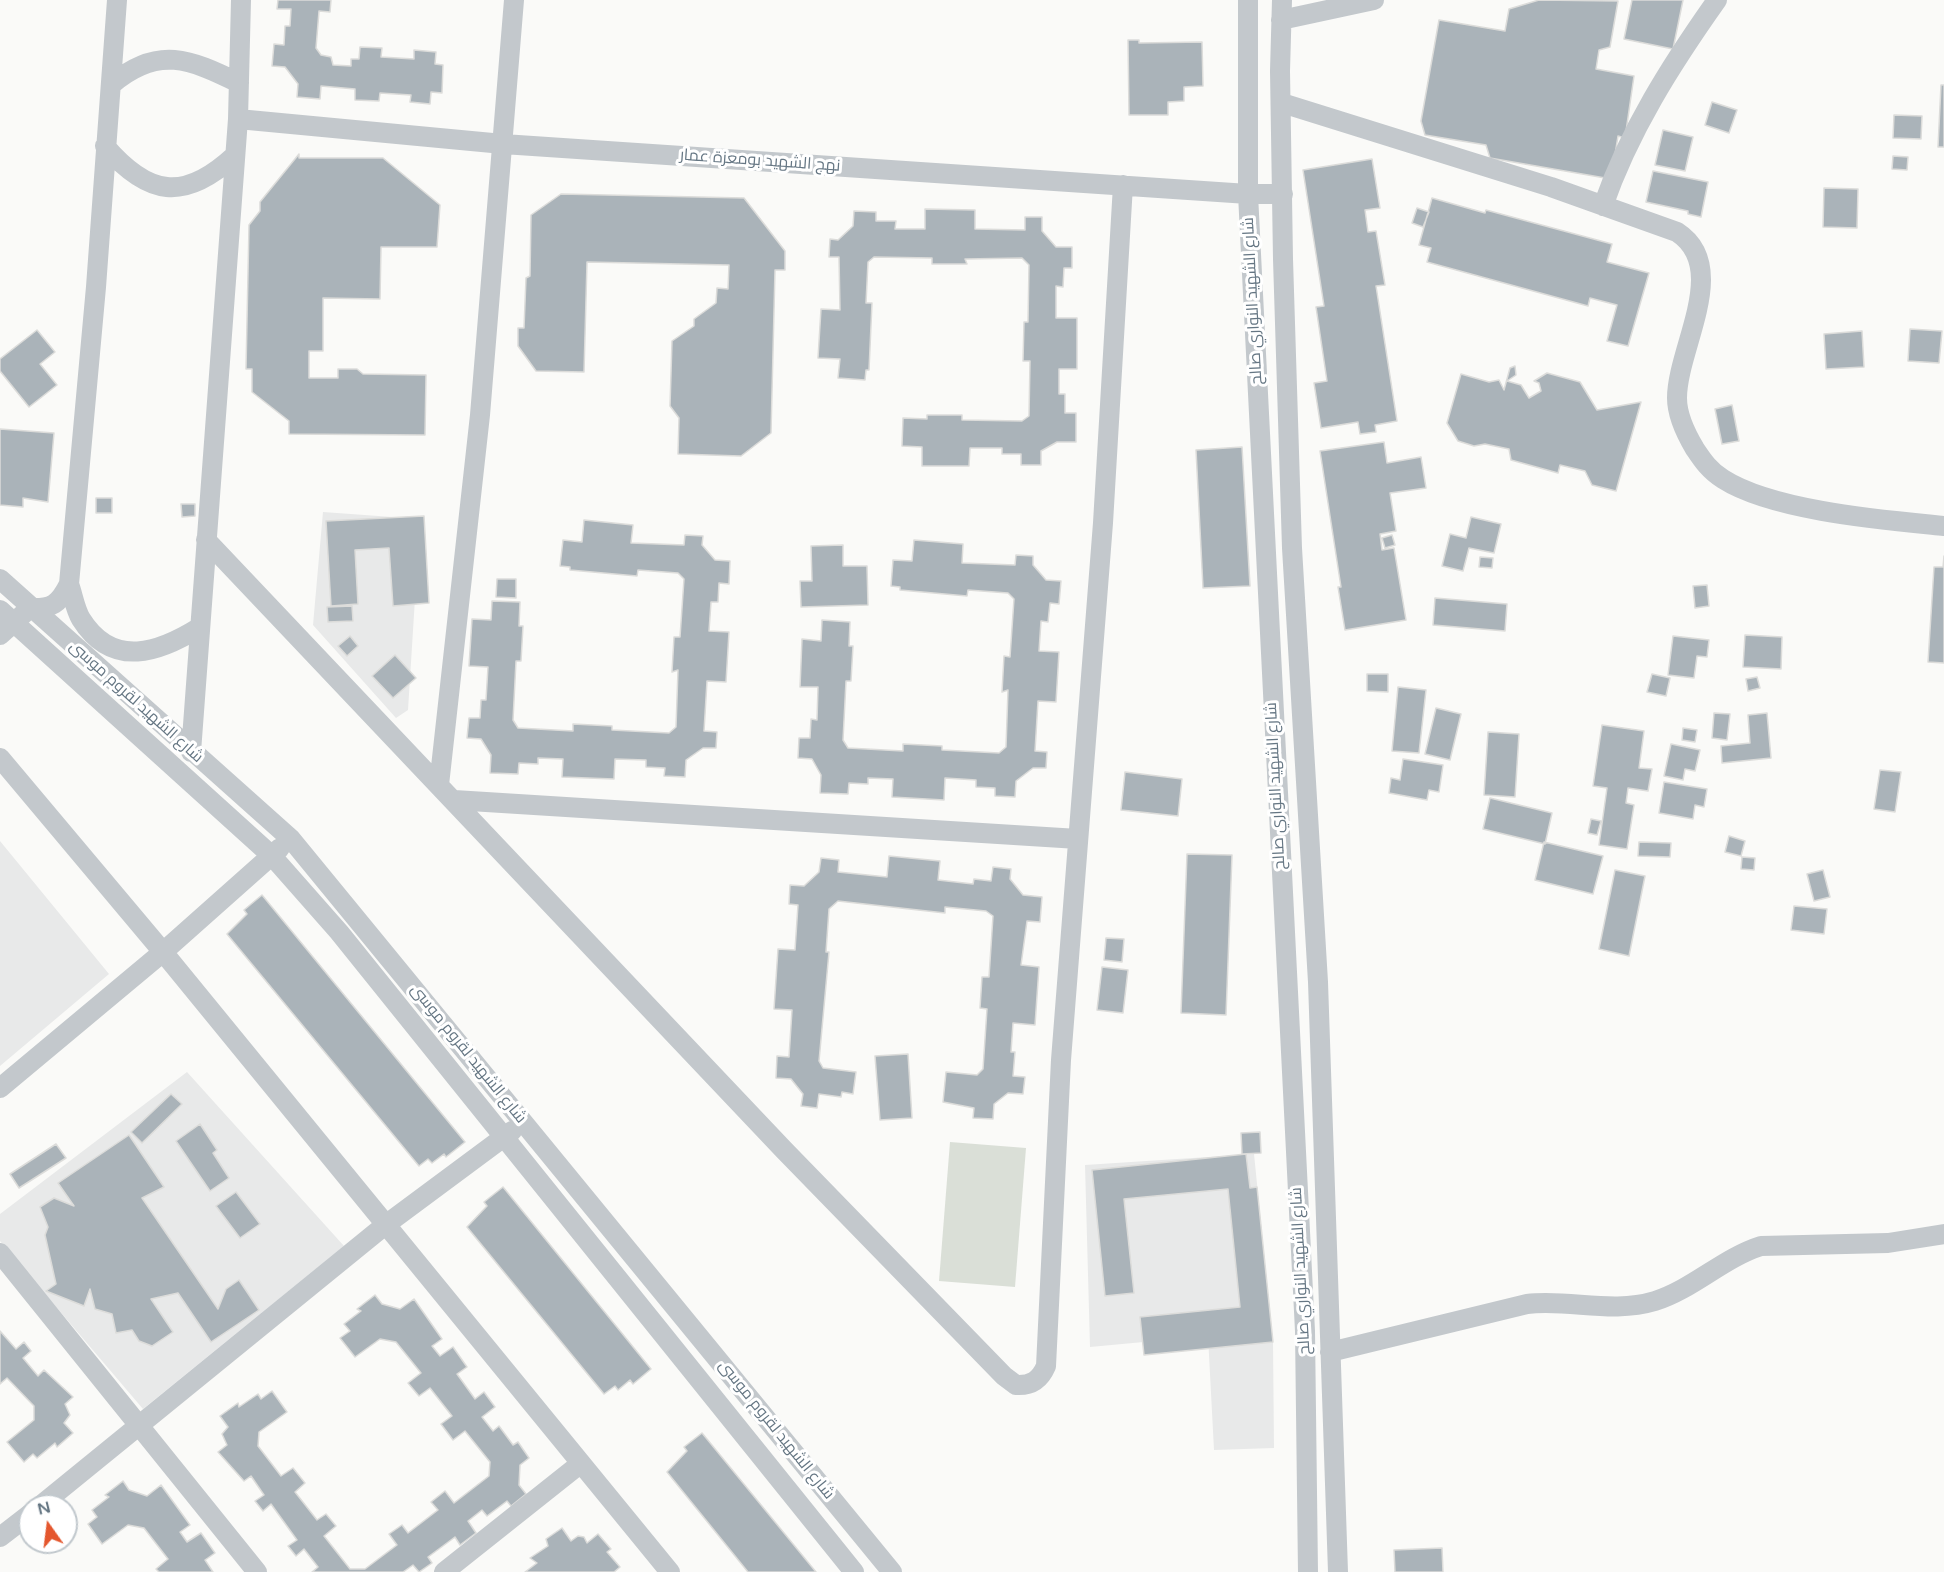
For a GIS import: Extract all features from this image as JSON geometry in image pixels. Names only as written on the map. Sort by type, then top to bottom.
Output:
[{"type":"street","points":[[4,623],[30,608],[49,609],[61,600],[69,584],[96,287],[117,0]]},
{"type":"street","points":[[191,752],[238,119],[241,0]]},
{"type":"street","points":[[439,785],[480,415],[514,0]]},
{"type":"street","name":"شارع الشهيد النواري صالح","points":[[1248,0],[1248,195],[1305,1331],[1308,1572]]},
{"type":"street","points":[[1282,10],[1374,0]]},
{"type":"street","points":[[1602,206],[1612,178],[1653,97],[1717,0]]},
{"type":"street","name":"شارع الشهيد النواري صالح","points":[[1282,10],[1283,194],[1292,548],[1318,982],[1338,1572]]},
{"type":"street","points":[[112,84],[125,73],[159,59],[179,59],[198,64],[239,83]]},
{"type":"street","points":[[1282,103],[1551,187],[1677,232],[1688,240],[1696,251],[1702,281],[1680,379],[1678,404],[1692,444],[1713,471],[1746,489],[1806,508],[1944,526]]},
{"type":"street","name":"نهج الشهيد بومعزة عمار","points":[[238,119],[503,144],[1248,195],[1283,194]]},
{"type":"street","points":[[105,146],[129,171],[145,182],[165,187],[207,180],[234,156]]},
{"type":"street","points":[[206,540],[784,1150],[1004,1376],[1016,1385],[1033,1383],[1046,1366],[1061,1060],[1103,523],[1123,185]]},
{"type":"street","name":"شارع الشهيد لقروم موسى","points":[[0,579],[291,839],[892,1572]]},
{"type":"street","points":[[69,584],[80,617],[93,634]]},
{"type":"street","points":[[30,608],[93,634],[120,649],[143,652],[172,645],[200,627]]},
{"type":"street","name":"شارع الشهيد لقروم موسى","points":[[4,623],[272,856],[339,932],[854,1572]]},
{"type":"street","points":[[0,758],[163,952],[384,1226],[670,1572]]},
{"type":"street","points":[[454,800],[1078,839]]},
{"type":"street","points":[[0,1088],[163,952],[291,839]]},
{"type":"street","points":[[55,1494],[384,1226],[524,1122]]},
{"type":"street","points":[[1330,1352],[1527,1304],[1557,1302],[1623,1307],[1649,1302],[1680,1289],[1746,1250],[1761,1246],[1888,1243],[1944,1234]]},
{"type":"street","points":[[0,1253],[257,1572]]},
{"type":"street","points":[[444,1572],[580,1464]]},
{"type":"street","points":[[0,1537],[18,1523]]},
{"type":"shaded area","points":[[323,512],[420,519],[408,710],[396,718],[313,625]]},
{"type":"shaded area","points":[[0,841],[109,974],[0,1066]]},
{"type":"shaded area","points":[[187,1072],[344,1246],[143,1409],[0,1241],[0,1214]]},
{"type":"shaded area","points":[[950,1142],[1026,1148],[1015,1287],[939,1281]]},
{"type":"shaded area","points":[[1254,1154],[1273,1342],[1274,1448],[1214,1450],[1208,1336],[1090,1347],[1085,1165]]},
{"type":"building","points":[[278,0],[331,0],[330,12],[319,11],[316,48],[321,55],[331,57],[333,65],[351,66],[351,59],[359,59],[360,47],[382,48],[381,57],[414,59],[414,50],[436,52],[435,64],[443,65],[442,93],[431,92],[430,104],[410,102],[411,95],[380,93],[379,101],[355,100],[355,89],[321,86],[320,99],[297,97],[298,84],[285,67],[272,66],[274,44],[284,45],[285,26],[290,26],[291,9],[277,9]]},
{"type":"building","points":[[1539,0],[1618,1],[1610,47],[1599,50],[1596,69],[1634,76],[1625,138],[1618,136],[1611,179],[1490,158],[1486,145],[1425,135],[1421,121],[1439,20],[1505,31],[1509,9]]},
{"type":"building","points":[[1632,0],[1683,0],[1673,49],[1624,39]]},
{"type":"building","points":[[1128,40],[1139,40],[1139,43],[1202,42],[1203,86],[1184,87],[1184,101],[1168,102],[1168,115],[1129,115]]},
{"type":"building","points":[[1941,85],[1944,85],[1944,147],[1938,147]]},
{"type":"building","points":[[1712,102],[1737,110],[1729,133],[1705,125]]},
{"type":"building","points":[[1894,115],[1922,116],[1921,139],[1893,138]]},
{"type":"building","points":[[1663,130],[1693,137],[1685,171],[1655,165]]},
{"type":"building","points":[[299,154],[299,158],[383,158],[440,205],[437,247],[381,247],[380,299],[323,298],[323,351],[309,351],[309,378],[338,378],[338,369],[357,369],[363,374],[426,375],[425,435],[289,434],[289,421],[252,392],[252,369],[246,369],[249,225],[260,211],[260,202]]},
{"type":"building","points":[[1893,156],[1908,157],[1907,170],[1892,169]]},
{"type":"building","points":[[1372,159],[1380,208],[1365,210],[1368,232],[1376,231],[1385,285],[1376,286],[1397,421],[1375,425],[1376,432],[1360,434],[1358,422],[1321,428],[1314,383],[1327,381],[1316,307],[1324,306],[1303,170]]},
{"type":"building","points":[[1653,171],[1708,182],[1701,217],[1688,214],[1688,211],[1646,202]]},
{"type":"building","points":[[1824,188],[1858,189],[1857,228],[1823,227]]},
{"type":"building","points":[[561,194],[744,198],[785,251],[785,270],[775,270],[771,433],[741,456],[678,454],[679,418],[670,406],[672,341],[694,326],[694,319],[716,303],[717,288],[728,289],[729,265],[587,262],[584,372],[536,371],[518,346],[518,328],[524,328],[526,278],[530,276],[531,215]]},
{"type":"building","points":[[1432,198],[1612,244],[1607,262],[1649,273],[1628,346],[1607,341],[1617,305],[1590,298],[1588,306],[1427,262],[1431,248],[1419,245]]},
{"type":"building","points":[[1417,208],[1429,212],[1423,227],[1412,223]]},
{"type":"building","points":[[925,209],[975,210],[975,229],[1025,230],[1025,217],[1042,217],[1042,231],[1056,247],[1072,247],[1072,268],[1064,268],[1063,287],[1056,286],[1056,318],[1077,318],[1077,369],[1059,369],[1059,394],[1065,394],[1065,413],[1076,413],[1076,442],[1057,442],[1041,451],[1041,465],[1021,465],[1021,454],[1002,454],[1002,448],[970,448],[969,466],[922,466],[922,447],[902,446],[903,418],[927,419],[927,415],[962,415],[962,420],[1022,421],[1029,416],[1030,361],[1023,361],[1024,322],[1028,322],[1029,265],[1022,258],[965,259],[967,264],[932,264],[932,258],[874,257],[868,262],[866,303],[872,303],[869,370],[866,370],[865,380],[838,378],[840,359],[818,358],[821,309],[840,310],[839,257],[829,257],[830,239],[838,240],[853,226],[854,211],[876,212],[876,221],[896,221],[895,229],[925,229]]},
{"type":"building","points":[[1910,329],[1942,331],[1939,363],[1908,361]]},
{"type":"building","points":[[37,330],[55,352],[40,364],[57,385],[29,407],[0,371],[0,359]]},
{"type":"building","points":[[1862,331],[1864,367],[1826,369],[1824,334]]},
{"type":"building","points":[[1515,366],[1516,375],[1507,381],[1521,385],[1529,398],[1541,391],[1539,383],[1534,381],[1547,373],[1580,382],[1597,410],[1641,402],[1616,491],[1592,485],[1585,471],[1560,465],[1558,473],[1511,460],[1509,449],[1485,444],[1474,446],[1458,441],[1447,423],[1461,374],[1489,382],[1499,380],[1504,390],[1510,368]]},
{"type":"building","points":[[1732,405],[1739,441],[1722,444],[1715,409]]},
{"type":"building","points":[[0,429],[54,433],[48,502],[23,498],[23,507],[0,505]]},
{"type":"building","points":[[1384,442],[1387,463],[1421,457],[1426,488],[1390,493],[1396,531],[1380,534],[1382,550],[1394,548],[1406,620],[1345,630],[1338,587],[1341,587],[1320,451]]},
{"type":"building","points":[[1242,447],[1250,586],[1203,588],[1196,450]]},
{"type":"building","points":[[96,498],[112,498],[112,513],[96,513]]},
{"type":"building","points":[[181,504],[195,504],[195,516],[182,517]]},
{"type":"building","points":[[424,516],[429,603],[393,606],[389,548],[355,550],[358,604],[331,606],[326,521]]},
{"type":"building","points":[[1471,517],[1501,524],[1494,553],[1469,548],[1463,571],[1442,566],[1450,534],[1466,538]]},
{"type":"building","points":[[584,520],[633,525],[631,543],[684,545],[685,535],[703,536],[702,545],[715,560],[730,561],[729,584],[719,583],[718,602],[711,602],[709,631],[729,632],[726,682],[707,681],[704,731],[717,732],[716,748],[703,748],[686,760],[685,777],[664,776],[665,768],[646,767],[646,760],[615,759],[614,779],[562,777],[563,759],[538,758],[538,764],[519,763],[518,774],[490,773],[491,755],[481,739],[467,738],[469,718],[480,718],[481,700],[486,700],[488,667],[469,666],[472,619],[491,620],[492,601],[520,602],[519,626],[523,626],[521,661],[516,661],[513,720],[518,728],[573,731],[573,724],[612,726],[612,730],[669,733],[676,727],[678,670],[672,672],[674,637],[680,637],[684,579],[678,573],[638,570],[637,576],[570,570],[570,567],[560,566],[563,540],[582,542]]},
{"type":"building","points":[[1392,535],[1395,545],[1385,548],[1382,538]]},
{"type":"building","points":[[914,540],[963,544],[962,563],[1015,565],[1016,555],[1033,556],[1033,565],[1046,580],[1061,581],[1059,604],[1050,603],[1048,622],[1041,621],[1039,651],[1059,652],[1056,702],[1038,701],[1035,751],[1047,752],[1046,768],[1033,768],[1016,781],[1015,797],[995,796],[995,788],[976,787],[976,780],[945,778],[944,800],[892,797],[893,779],[868,778],[868,784],[849,783],[848,794],[820,793],[821,775],[812,759],[798,758],[799,738],[810,738],[811,719],[817,720],[818,687],[800,687],[802,639],[821,641],[822,620],[850,622],[849,646],[853,646],[851,681],[846,681],[843,740],[848,748],[903,751],[903,744],[942,746],[942,750],[999,753],[1006,747],[1008,690],[1002,692],[1004,656],[1010,657],[1014,599],[1008,593],[968,590],[967,596],[900,590],[900,587],[891,586],[893,560],[912,561]]},
{"type":"building","points":[[843,545],[843,566],[867,566],[868,605],[801,607],[800,581],[812,581],[811,546]]},
{"type":"building","points":[[1944,556],[1944,663],[1928,662],[1934,567],[1943,567]]},
{"type":"building","points":[[1480,557],[1493,558],[1492,568],[1479,567]]},
{"type":"building","points":[[497,579],[516,579],[516,598],[496,597]]},
{"type":"building","points":[[1707,585],[1709,606],[1695,608],[1693,586]]},
{"type":"building","points":[[1435,598],[1507,604],[1505,631],[1433,625]]},
{"type":"building","points":[[352,606],[353,621],[328,622],[327,607]]},
{"type":"building","points":[[1745,635],[1782,637],[1781,669],[1743,667]]},
{"type":"building","points":[[350,636],[358,646],[347,656],[338,646]]},
{"type":"building","points":[[1673,636],[1709,640],[1707,657],[1697,656],[1694,678],[1668,675]]},
{"type":"building","points":[[395,655],[416,678],[393,698],[372,676]]},
{"type":"building","points":[[1367,674],[1388,674],[1388,692],[1367,691]]},
{"type":"building","points":[[1652,674],[1670,678],[1666,696],[1647,692]]},
{"type":"building","points":[[1757,677],[1760,688],[1748,691],[1746,679]]},
{"type":"building","points":[[1398,687],[1426,690],[1419,753],[1392,751]]},
{"type":"building","points":[[1436,708],[1461,714],[1450,760],[1425,754]]},
{"type":"building","points":[[1714,713],[1730,714],[1727,740],[1712,738]]},
{"type":"building","points":[[1767,713],[1771,758],[1722,763],[1721,746],[1750,743],[1748,715]]},
{"type":"building","points":[[1602,725],[1644,731],[1639,768],[1652,769],[1648,791],[1628,788],[1626,803],[1634,805],[1627,849],[1599,845],[1607,788],[1593,786]]},
{"type":"building","points":[[1683,728],[1697,730],[1695,742],[1682,740]]},
{"type":"building","points":[[1488,732],[1519,734],[1515,797],[1484,795]]},
{"type":"building","points":[[1671,744],[1700,750],[1695,771],[1685,769],[1683,780],[1664,776]]},
{"type":"building","points":[[1403,759],[1443,765],[1439,792],[1429,790],[1427,800],[1389,793],[1391,778],[1400,780]]},
{"type":"building","points":[[1880,770],[1901,772],[1895,812],[1874,809]]},
{"type":"building","points":[[1125,772],[1182,779],[1178,816],[1121,810]]},
{"type":"building","points":[[1664,782],[1707,789],[1704,807],[1695,805],[1693,819],[1659,813]]},
{"type":"building","points":[[1490,798],[1552,813],[1545,844],[1483,829]]},
{"type":"building","points":[[1591,819],[1601,821],[1597,835],[1588,833]]},
{"type":"building","points":[[1729,836],[1745,841],[1741,856],[1725,852]]},
{"type":"building","points":[[1544,842],[1603,856],[1593,894],[1535,880]]},
{"type":"building","points":[[1639,842],[1671,843],[1670,857],[1638,856]]},
{"type":"building","points":[[1187,854],[1232,855],[1226,1015],[1181,1013]]},
{"type":"building","points":[[889,856],[940,861],[938,880],[973,884],[974,879],[991,881],[993,867],[1011,869],[1010,879],[1023,895],[1042,897],[1040,922],[1027,921],[1021,965],[1039,967],[1035,1025],[1013,1023],[1011,1052],[1015,1052],[1013,1076],[1025,1077],[1023,1094],[1008,1093],[994,1104],[993,1119],[973,1118],[974,1108],[943,1102],[946,1072],[977,1075],[983,1069],[987,1009],[980,1008],[982,977],[989,977],[993,916],[986,911],[945,907],[945,913],[838,901],[829,909],[826,952],[829,952],[819,1061],[823,1068],[856,1072],[853,1094],[842,1092],[841,1097],[819,1094],[817,1108],[801,1106],[803,1094],[791,1079],[776,1078],[777,1056],[789,1057],[792,1010],[774,1009],[778,949],[795,950],[798,905],[789,904],[790,885],[804,886],[819,872],[821,858],[839,860],[838,872],[887,877]]},
{"type":"building","points":[[1742,857],[1755,858],[1754,870],[1741,869]]},
{"type":"building","points":[[1615,870],[1645,876],[1629,956],[1599,949]]},
{"type":"building","points":[[1823,870],[1830,897],[1814,901],[1807,874]]},
{"type":"building","points":[[262,895],[465,1142],[446,1157],[444,1154],[432,1163],[428,1159],[419,1166],[227,934],[247,914],[244,910]]},
{"type":"building","points":[[1794,906],[1827,909],[1824,934],[1791,930]]},
{"type":"building","points":[[1106,938],[1124,939],[1122,962],[1104,960]]},
{"type":"building","points":[[1102,967],[1128,970],[1123,1013],[1097,1010]]},
{"type":"building","points":[[908,1054],[912,1118],[880,1120],[875,1056]]},
{"type":"building","points":[[171,1094],[182,1104],[142,1143],[131,1132]]},
{"type":"building","points":[[200,1124],[217,1150],[213,1153],[229,1178],[210,1191],[176,1141]]},
{"type":"building","points":[[1260,1132],[1261,1153],[1242,1154],[1241,1133]]},
{"type":"building","points":[[129,1135],[164,1187],[142,1198],[218,1309],[226,1289],[239,1280],[259,1310],[211,1342],[178,1293],[151,1299],[173,1332],[152,1346],[139,1341],[132,1330],[116,1333],[112,1314],[95,1309],[90,1289],[84,1306],[46,1291],[56,1284],[45,1235],[48,1227],[40,1207],[54,1198],[74,1206],[58,1183]]},
{"type":"building","points":[[56,1144],[66,1158],[19,1188],[10,1174]]},
{"type":"building","points":[[1246,1154],[1250,1188],[1257,1187],[1273,1342],[1144,1355],[1140,1317],[1240,1307],[1228,1189],[1124,1199],[1134,1293],[1105,1296],[1092,1170]]},
{"type":"building","points":[[503,1187],[651,1369],[633,1384],[630,1380],[618,1390],[615,1386],[604,1394],[467,1227],[487,1206],[484,1202]]},
{"type":"building","points":[[236,1192],[260,1224],[240,1238],[216,1206]]},
{"type":"building","points":[[375,1295],[382,1304],[400,1309],[414,1299],[442,1339],[432,1346],[440,1356],[453,1347],[467,1367],[457,1374],[475,1399],[484,1392],[495,1407],[482,1417],[493,1431],[499,1426],[513,1445],[518,1442],[529,1458],[520,1465],[519,1485],[526,1494],[511,1506],[507,1501],[487,1516],[482,1510],[468,1521],[476,1533],[460,1545],[455,1537],[428,1557],[432,1563],[419,1572],[413,1565],[403,1572],[312,1572],[318,1567],[304,1549],[296,1556],[288,1546],[297,1540],[271,1504],[263,1511],[255,1501],[264,1495],[251,1476],[244,1481],[218,1452],[227,1445],[222,1434],[228,1427],[220,1416],[238,1403],[239,1407],[258,1394],[261,1399],[272,1391],[287,1412],[259,1432],[258,1446],[281,1476],[293,1468],[305,1483],[295,1492],[317,1520],[326,1514],[336,1526],[324,1536],[350,1569],[365,1569],[397,1545],[389,1534],[402,1525],[408,1533],[438,1510],[431,1502],[445,1491],[454,1503],[489,1476],[490,1462],[465,1431],[453,1440],[441,1424],[452,1416],[430,1388],[419,1396],[408,1383],[421,1373],[396,1342],[380,1339],[355,1357],[340,1338],[350,1331],[344,1324],[361,1311],[357,1309]]},
{"type":"building","points":[[0,1331],[16,1349],[24,1342],[31,1351],[23,1358],[38,1376],[44,1370],[73,1397],[65,1404],[70,1415],[64,1423],[73,1433],[57,1447],[55,1443],[37,1458],[33,1454],[24,1462],[7,1442],[34,1420],[34,1406],[7,1378],[0,1384]]},
{"type":"building","points":[[702,1433],[816,1572],[748,1572],[667,1472],[687,1451],[684,1447]]},
{"type":"building","points":[[123,1481],[129,1490],[147,1496],[161,1485],[190,1525],[180,1532],[187,1542],[201,1533],[215,1553],[205,1560],[213,1572],[159,1572],[156,1569],[168,1559],[144,1528],[128,1525],[102,1544],[88,1524],[97,1517],[92,1510],[109,1497],[105,1495]]},
{"type":"building","points":[[562,1528],[571,1541],[578,1536],[584,1537],[587,1543],[598,1534],[611,1549],[607,1552],[620,1567],[614,1572],[525,1572],[537,1563],[530,1558],[548,1546],[546,1539]]},
{"type":"building","points":[[1442,1548],[1443,1572],[1395,1572],[1394,1550]]}]
